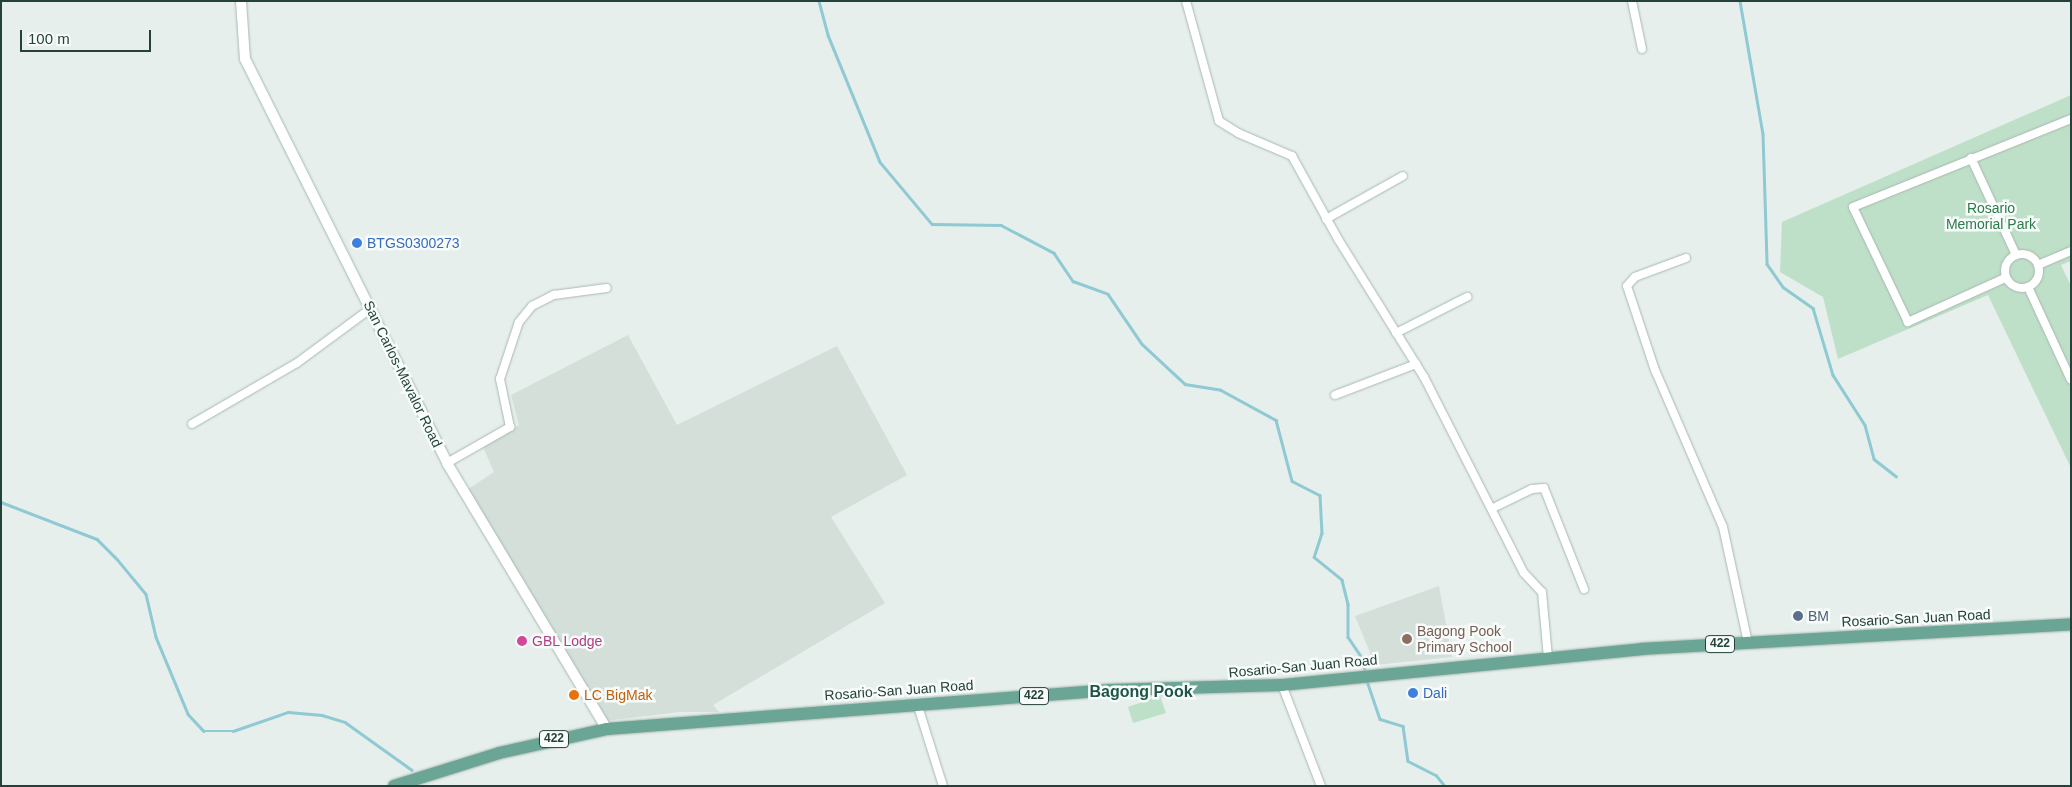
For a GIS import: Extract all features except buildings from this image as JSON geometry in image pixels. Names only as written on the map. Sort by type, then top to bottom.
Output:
[{"type":"main road","name":"Rosario-San Juan Road","points":[[394,786],[499,753],[607,729],[916,703],[1110,690],[1282,685],[1548,658],[1748,643],[2071,624]]},
{"type":"street","name":"San Carlos-Mavalor Road","points":[[241,1],[245,59],[447,463],[607,729]]},
{"type":"street","points":[[1186,1],[1219,121],[1238,133],[1292,156],[1326,219],[1416,364],[1493,508],[1524,573],[1542,592],[1548,658]]},
{"type":"street","points":[[1632,1],[1642,49]]},
{"type":"street","points":[[2006,278],[1908,322],[1853,208],[1971,158],[2071,119]]},
{"type":"street","points":[[1971,158],[2016,255]]},
{"type":"street","points":[[1326,219],[1403,176]]},
{"type":"street","points":[[2038,265],[2071,251]]},
{"type":"street","points":[[2016,255],[2031,256],[2038,265],[2038,275],[2028,287]]},
{"type":"street","points":[[2016,255],[2005,267],[2006,278],[2015,287],[2028,287]]},
{"type":"street","points":[[1686,258],[1634,277],[1627,286],[1655,370],[1723,527],[1748,643]]},
{"type":"street","points":[[2028,287],[2071,380]]},
{"type":"street","points":[[447,463],[510,427],[500,379],[519,322],[532,306],[554,295],[607,288]]},
{"type":"street","points":[[1396,333],[1467,298]]},
{"type":"street","points":[[192,424],[297,363],[370,309]]},
{"type":"street","points":[[1335,395],[1416,364]]},
{"type":"street","points":[[1493,508],[1532,489],[1544,488],[1584,589]]},
{"type":"street","points":[[1282,685],[1321,786]]},
{"type":"street","points":[[916,703],[943,786]]},
{"type":"shaded area","points":[[628,335],[677,425],[837,346],[907,475],[831,517],[885,603],[713,705],[719,712],[680,712],[606,721],[468,489],[494,472],[483,447],[519,425],[511,395]]},
{"type":"shaded area","name":"Bagong Pook Primary School","points":[[1439,586],[1452,657],[1375,665],[1355,616]]},
{"type":"green space","name":"Rosario Memorial Park","points":[[2071,95],[2071,261],[2061,265],[2071,286],[2071,468],[1988,295],[1838,359],[1823,297],[1780,272],[1782,222]]},
{"type":"green space","points":[[1160,696],[1166,713],[1133,723],[1128,707]]},
{"type":"waterway","points":[[819,1],[828,35],[880,162],[932,224],[1001,225],[1054,253],[1073,281],[1108,294],[1142,344],[1185,384],[1221,390],[1276,420],[1292,481],[1320,495],[1322,533],[1314,557],[1342,580],[1348,604],[1348,637],[1362,658],[1366,674]]},
{"type":"waterway","points":[[1740,1],[1763,134],[1767,264],[1783,287],[1813,308],[1833,375],[1865,425],[1874,459],[1896,476]]},
{"type":"waterway","points":[[1,502],[97,539],[117,559],[146,594],[156,637],[188,714],[204,731],[233,731],[288,712],[322,715],[345,722],[412,770]]},
{"type":"waterway","points":[[1367,681],[1380,719],[1403,726],[1408,761],[1436,775],[1445,786]]},
{"type":"place","name":"BTGS0300273","points":[[357,243]]},
{"type":"place","name":"BM","points":[[1798,616]]},
{"type":"place","name":"Bagong Pook Primary School","points":[[1407,639]]},
{"type":"place","name":"GBL Lodge","points":[[522,641]]},
{"type":"place","name":"Dali","points":[[1413,693]]},
{"type":"place","name":"LC BigMak","points":[[574,695]]},
{"type":"district","name":"Bagong Pook","points":[[1141,692]]}]
